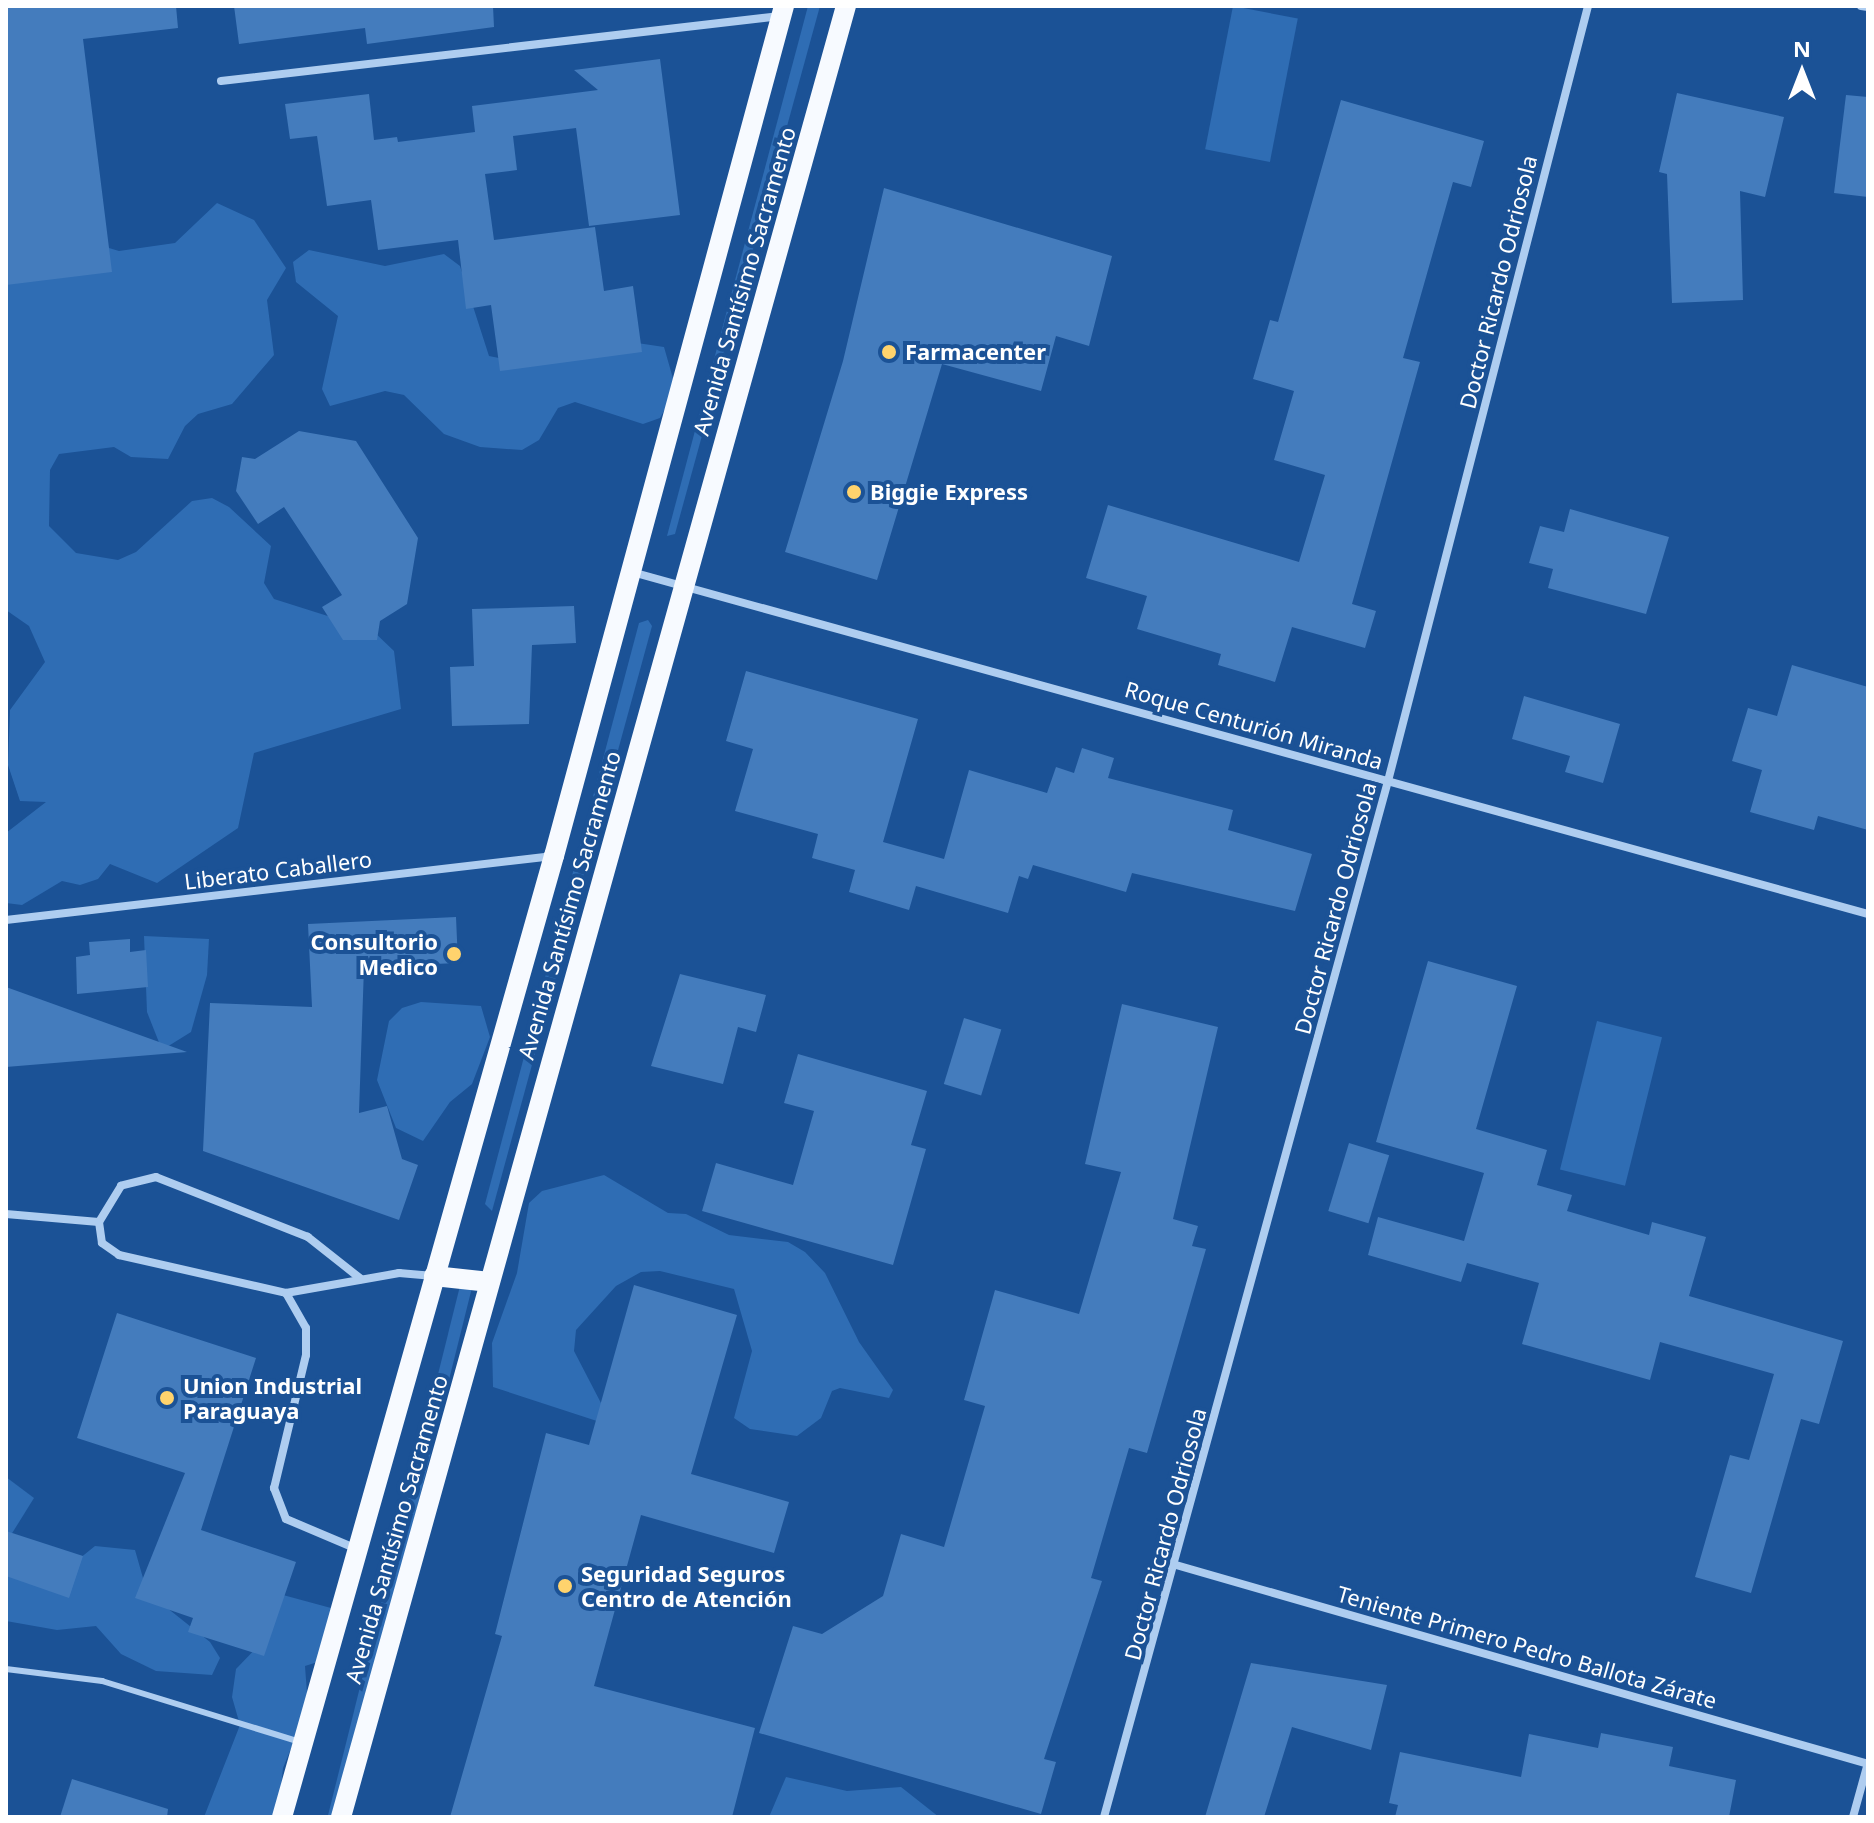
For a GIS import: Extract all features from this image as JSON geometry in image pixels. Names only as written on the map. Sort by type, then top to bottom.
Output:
[{"type":"main road","name":"Avenida Santísimo Sacramento","points":[[341,1817],[846,6]]},
{"type":"main road","name":"Avenida Santísimo Sacramento","points":[[282,1817],[554,856],[782,11]]},
{"type":"main road","points":[[434,1276],[490,1282]]},
{"type":"street","name":"Doctor Ricardo Odriosola","points":[[1104,1817],[1176,1565],[1388,781],[1588,6]]},
{"type":"street","points":[[1861,6],[1868,7]]},
{"type":"street","points":[[221,81],[782,11]]},
{"type":"street","name":"Roque Centurión Miranda","points":[[631,571],[1868,914]]},
{"type":"street","name":"Liberato Caballero","points":[[6,920],[554,856]]},
{"type":"street","points":[[361,1279],[308,1237],[156,1177],[121,1186],[99,1222],[102,1243],[119,1255],[286,1293],[361,1279],[434,1276]]},
{"type":"street","points":[[6,1214],[99,1222]]},
{"type":"street","points":[[286,1293],[306,1328],[306,1355],[274,1488],[286,1519],[357,1549]]},
{"type":"street","name":"Teniente Primero Pedro Ballota Zárate","points":[[1176,1565],[1868,1764]]},
{"type":"street","points":[[1853,1817],[1868,1764]]},
{"type":"lane","points":[[6,1669],[102,1681],[303,1743]]},
{"type":"shaded area","points":[[808,6],[820,6],[675,534],[667,536]]},
{"type":"shaded area","points":[[1233,6],[1298,19],[1270,162],[1205,149]]},
{"type":"shaded area","points":[[217,203],[254,220],[286,268],[267,300],[274,355],[232,404],[198,414],[185,426],[168,459],[131,457],[114,447],[59,454],[50,470],[49,526],[76,553],[118,560],[136,552],[192,501],[212,498],[229,507],[271,546],[264,583],[274,599],[372,630],[394,651],[401,709],[254,753],[238,828],[157,883],[110,864],[98,879],[80,885],[62,881],[22,905],[6,903],[6,833],[46,802],[20,801],[8,765],[10,710],[45,662],[29,626],[6,610],[6,280],[79,239],[119,251],[175,243]]},
{"type":"shaded area","points":[[309,250],[385,266],[444,254],[460,266],[489,356],[509,360],[624,341],[664,347],[674,382],[670,400],[660,418],[643,424],[575,402],[558,408],[539,440],[522,450],[480,447],[444,434],[404,395],[385,391],[330,406],[322,389],[338,316],[296,282],[293,262]]},
{"type":"shaded area","points":[[648,620],[652,626],[492,1211],[485,1204],[639,623]]},
{"type":"shaded area","points":[[144,936],[209,939],[207,975],[191,1032],[162,1050],[147,1012]]},
{"type":"shaded area","points":[[421,1002],[481,1006],[490,1037],[472,1084],[450,1102],[423,1141],[396,1128],[377,1080],[389,1021],[402,1008]]},
{"type":"shaded area","points":[[1597,1021],[1662,1037],[1625,1186],[1560,1169]]},
{"type":"shaded area","points":[[604,1175],[668,1213],[686,1214],[729,1235],[788,1242],[805,1252],[825,1273],[859,1342],[893,1390],[889,1398],[840,1388],[832,1391],[821,1418],[797,1436],[750,1429],[734,1418],[752,1351],[734,1289],[660,1271],[641,1272],[616,1286],[576,1330],[574,1351],[602,1405],[603,1423],[493,1387],[492,1343],[517,1273],[529,1203],[542,1191]]},
{"type":"shaded area","points":[[460,1286],[472,1289],[340,1817],[328,1817]]},
{"type":"shaded area","points":[[6,1477],[34,1498],[6,1543]]},
{"type":"shaded area","points":[[95,1546],[135,1550],[147,1592],[210,1642],[220,1658],[212,1675],[156,1671],[121,1654],[96,1626],[57,1630],[6,1621],[6,1566],[48,1584]]},
{"type":"shaded area","points":[[283,1595],[331,1608],[324,1660],[305,1666],[308,1707],[283,1768],[278,1817],[204,1817],[240,1725],[232,1697],[236,1669],[264,1640]]},
{"type":"shaded area","points":[[786,1777],[847,1791],[901,1787],[939,1817],[769,1817]]},
{"type":"building","points":[[6,6],[176,6],[178,28],[83,39],[112,272],[6,285]]},
{"type":"building","points":[[234,6],[493,6],[494,27],[367,44],[365,28],[239,44]]},
{"type":"building","points":[[660,59],[680,215],[589,226],[576,128],[513,136],[517,170],[485,174],[494,240],[595,227],[604,291],[633,286],[642,352],[500,371],[491,305],[466,309],[458,240],[378,250],[371,200],[327,206],[317,136],[290,139],[285,104],[369,94],[374,140],[397,137],[398,142],[475,132],[472,106],[598,90],[574,70]]},
{"type":"building","points":[[1677,93],[1784,117],[1765,197],[1740,191],[1743,300],[1672,303],[1667,174],[1659,172]]},
{"type":"building","points":[[1846,95],[1868,97],[1868,197],[1834,193]]},
{"type":"building","points":[[1341,100],[1484,141],[1471,187],[1453,182],[1403,358],[1420,362],[1352,604],[1376,611],[1365,648],[1292,627],[1275,682],[1218,665],[1221,654],[1137,629],[1147,596],[1086,578],[1108,505],[1299,562],[1325,475],[1274,460],[1294,391],[1253,379],[1270,320],[1278,322]]},
{"type":"building","points":[[884,188],[1112,256],[1089,346],[1056,336],[1041,391],[942,364],[877,580],[785,552],[843,361]]},
{"type":"building","points":[[299,431],[356,441],[418,538],[407,604],[380,621],[377,640],[343,640],[322,607],[342,595],[284,507],[258,524],[236,491],[242,457],[255,459]]},
{"type":"building","points":[[1570,509],[1669,537],[1646,614],[1548,588],[1553,569],[1529,563],[1540,526],[1564,532]]},
{"type":"building","points":[[574,606],[576,643],[532,645],[529,724],[452,726],[450,667],[474,666],[472,609]]},
{"type":"building","points":[[1792,665],[1868,687],[1868,830],[1818,816],[1814,830],[1750,812],[1762,770],[1732,761],[1748,708],[1777,716]]},
{"type":"building","points":[[746,671],[918,719],[883,842],[944,859],[969,770],[1047,793],[1056,767],[1074,773],[1082,748],[1114,758],[1108,778],[1233,810],[1228,830],[1312,854],[1295,911],[1132,873],[1126,892],[1033,865],[1028,879],[1019,876],[1008,913],[916,886],[909,910],[849,892],[855,870],[812,858],[818,834],[735,811],[753,749],[726,741]]},
{"type":"building","points":[[1524,696],[1620,724],[1603,783],[1565,772],[1570,756],[1512,739]]},
{"type":"building","points":[[456,917],[458,963],[364,967],[359,1113],[387,1106],[402,1159],[418,1165],[399,1220],[203,1151],[210,1003],[312,1007],[308,924]]},
{"type":"building","points":[[130,939],[130,952],[146,950],[148,987],[77,994],[76,957],[90,955],[89,942]]},
{"type":"building","points":[[1428,961],[1517,986],[1476,1129],[1547,1150],[1537,1185],[1572,1195],[1567,1211],[1649,1235],[1652,1222],[1706,1237],[1689,1296],[1843,1341],[1819,1424],[1801,1419],[1751,1593],[1695,1577],[1730,1455],[1749,1460],[1774,1374],[1660,1342],[1650,1380],[1522,1344],[1539,1283],[1467,1263],[1461,1282],[1368,1255],[1378,1217],[1464,1241],[1484,1173],[1376,1142]]},
{"type":"building","points":[[680,974],[766,995],[756,1032],[738,1027],[723,1084],[651,1066]]},
{"type":"building","points":[[6,987],[187,1052],[6,1067]]},
{"type":"building","points":[[1122,1004],[1218,1027],[1173,1219],[1198,1226],[1192,1246],[1206,1249],[1147,1453],[1129,1448],[1091,1578],[1102,1581],[1044,1759],[1056,1762],[1041,1814],[759,1733],[793,1626],[822,1634],[883,1596],[901,1534],[944,1547],[985,1406],[964,1400],[995,1290],[1079,1314],[1121,1172],[1085,1164]]},
{"type":"building","points":[[964,1018],[1001,1029],[981,1095],[944,1084]]},
{"type":"building","points":[[798,1054],[927,1091],[911,1145],[926,1149],[893,1265],[702,1211],[716,1163],[793,1185],[814,1111],[784,1103]]},
{"type":"building","points":[[1349,1143],[1389,1155],[1368,1223],[1328,1211]]},
{"type":"building","points":[[634,1285],[737,1315],[691,1474],[789,1502],[774,1553],[641,1515],[594,1686],[755,1728],[732,1817],[450,1817],[502,1636],[495,1634],[546,1433],[589,1445]]},
{"type":"building","points":[[117,1313],[256,1358],[201,1530],[296,1562],[264,1656],[188,1632],[193,1618],[135,1598],[185,1473],[77,1438]]},
{"type":"building","points":[[6,1531],[83,1556],[69,1598],[6,1576]]},
{"type":"building","points":[[1251,1663],[1387,1685],[1371,1750],[1292,1727],[1264,1817],[1205,1817]]},
{"type":"building","points":[[1601,1733],[1673,1747],[1669,1766],[1736,1780],[1729,1817],[1395,1817],[1398,1805],[1389,1803],[1400,1752],[1521,1777],[1529,1734],[1598,1748]]},
{"type":"building","points":[[72,1779],[168,1809],[167,1817],[60,1817]]},
{"type":"place","name":"Farmacenter","points":[[889,352]]},
{"type":"place","name":"Biggie Express","points":[[854,492]]},
{"type":"place","name":"Consultorio Medico","points":[[454,954]]},
{"type":"place","name":"Union Industrial Paraguaya","points":[[167,1398]]},
{"type":"place","name":"Seguridad Seguros Centro de Atención","points":[[565,1586]]}]
